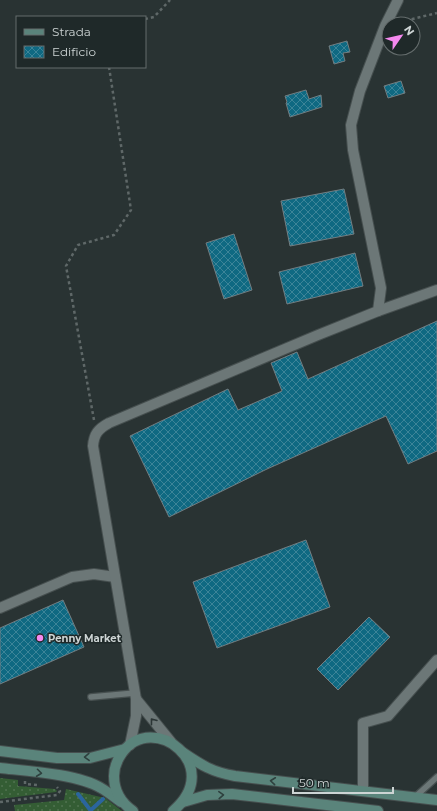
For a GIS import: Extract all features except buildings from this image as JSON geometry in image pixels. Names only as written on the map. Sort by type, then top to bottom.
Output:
[{"type":"main road","points":[[0,751],[58,758],[90,758],[127,747],[140,740],[150,738],[161,739],[170,742],[201,766],[223,774],[437,800]]},
{"type":"main road","points":[[127,747],[117,759],[114,771],[114,784],[118,796],[129,808]]},
{"type":"main road","points":[[173,811],[183,802],[190,790],[192,777],[189,763],[182,752]]},
{"type":"main road","points":[[0,768],[56,775],[91,784],[100,787],[129,808]]},
{"type":"main road","points":[[183,802],[207,795],[232,794],[378,811]]},
{"type":"street","points":[[378,311],[382,288],[353,150],[351,125],[353,111],[360,91],[398,0]]},
{"type":"street","points":[[127,747],[136,716],[135,696],[93,446],[93,440],[96,432],[102,427],[123,417],[318,335],[378,311],[437,290]]},
{"type":"street","points":[[0,608],[72,577],[94,574],[115,577]]},
{"type":"street","points":[[363,791],[363,724],[388,716],[437,660]]},
{"type":"street","points":[[135,696],[170,742]]},
{"type":"lane","points":[[91,697],[135,696]]},
{"type":"lane","points":[[416,797],[437,777]]},
{"type":"path","points":[[146,19],[154,17],[170,0]]},
{"type":"path","points":[[421,17],[437,13]]},
{"type":"path","points":[[96,432],[66,266],[78,245],[114,235],[131,210],[109,68]]},
{"type":"path","points":[[26,771],[25,784],[41,785]]},
{"type":"path","points":[[0,802],[57,794],[60,791],[57,787]]},
{"type":"green space","points":[[0,778],[18,780],[18,786],[55,789],[57,791],[0,799]]},
{"type":"green space","points":[[66,789],[105,798],[122,811],[15,811],[14,805],[64,800]]},
{"type":"waterway","points":[[78,794],[91,811]]},
{"type":"waterway","points":[[91,810],[103,799]]},
{"type":"place","name":"Penny Market","points":[[40,638]]}]
